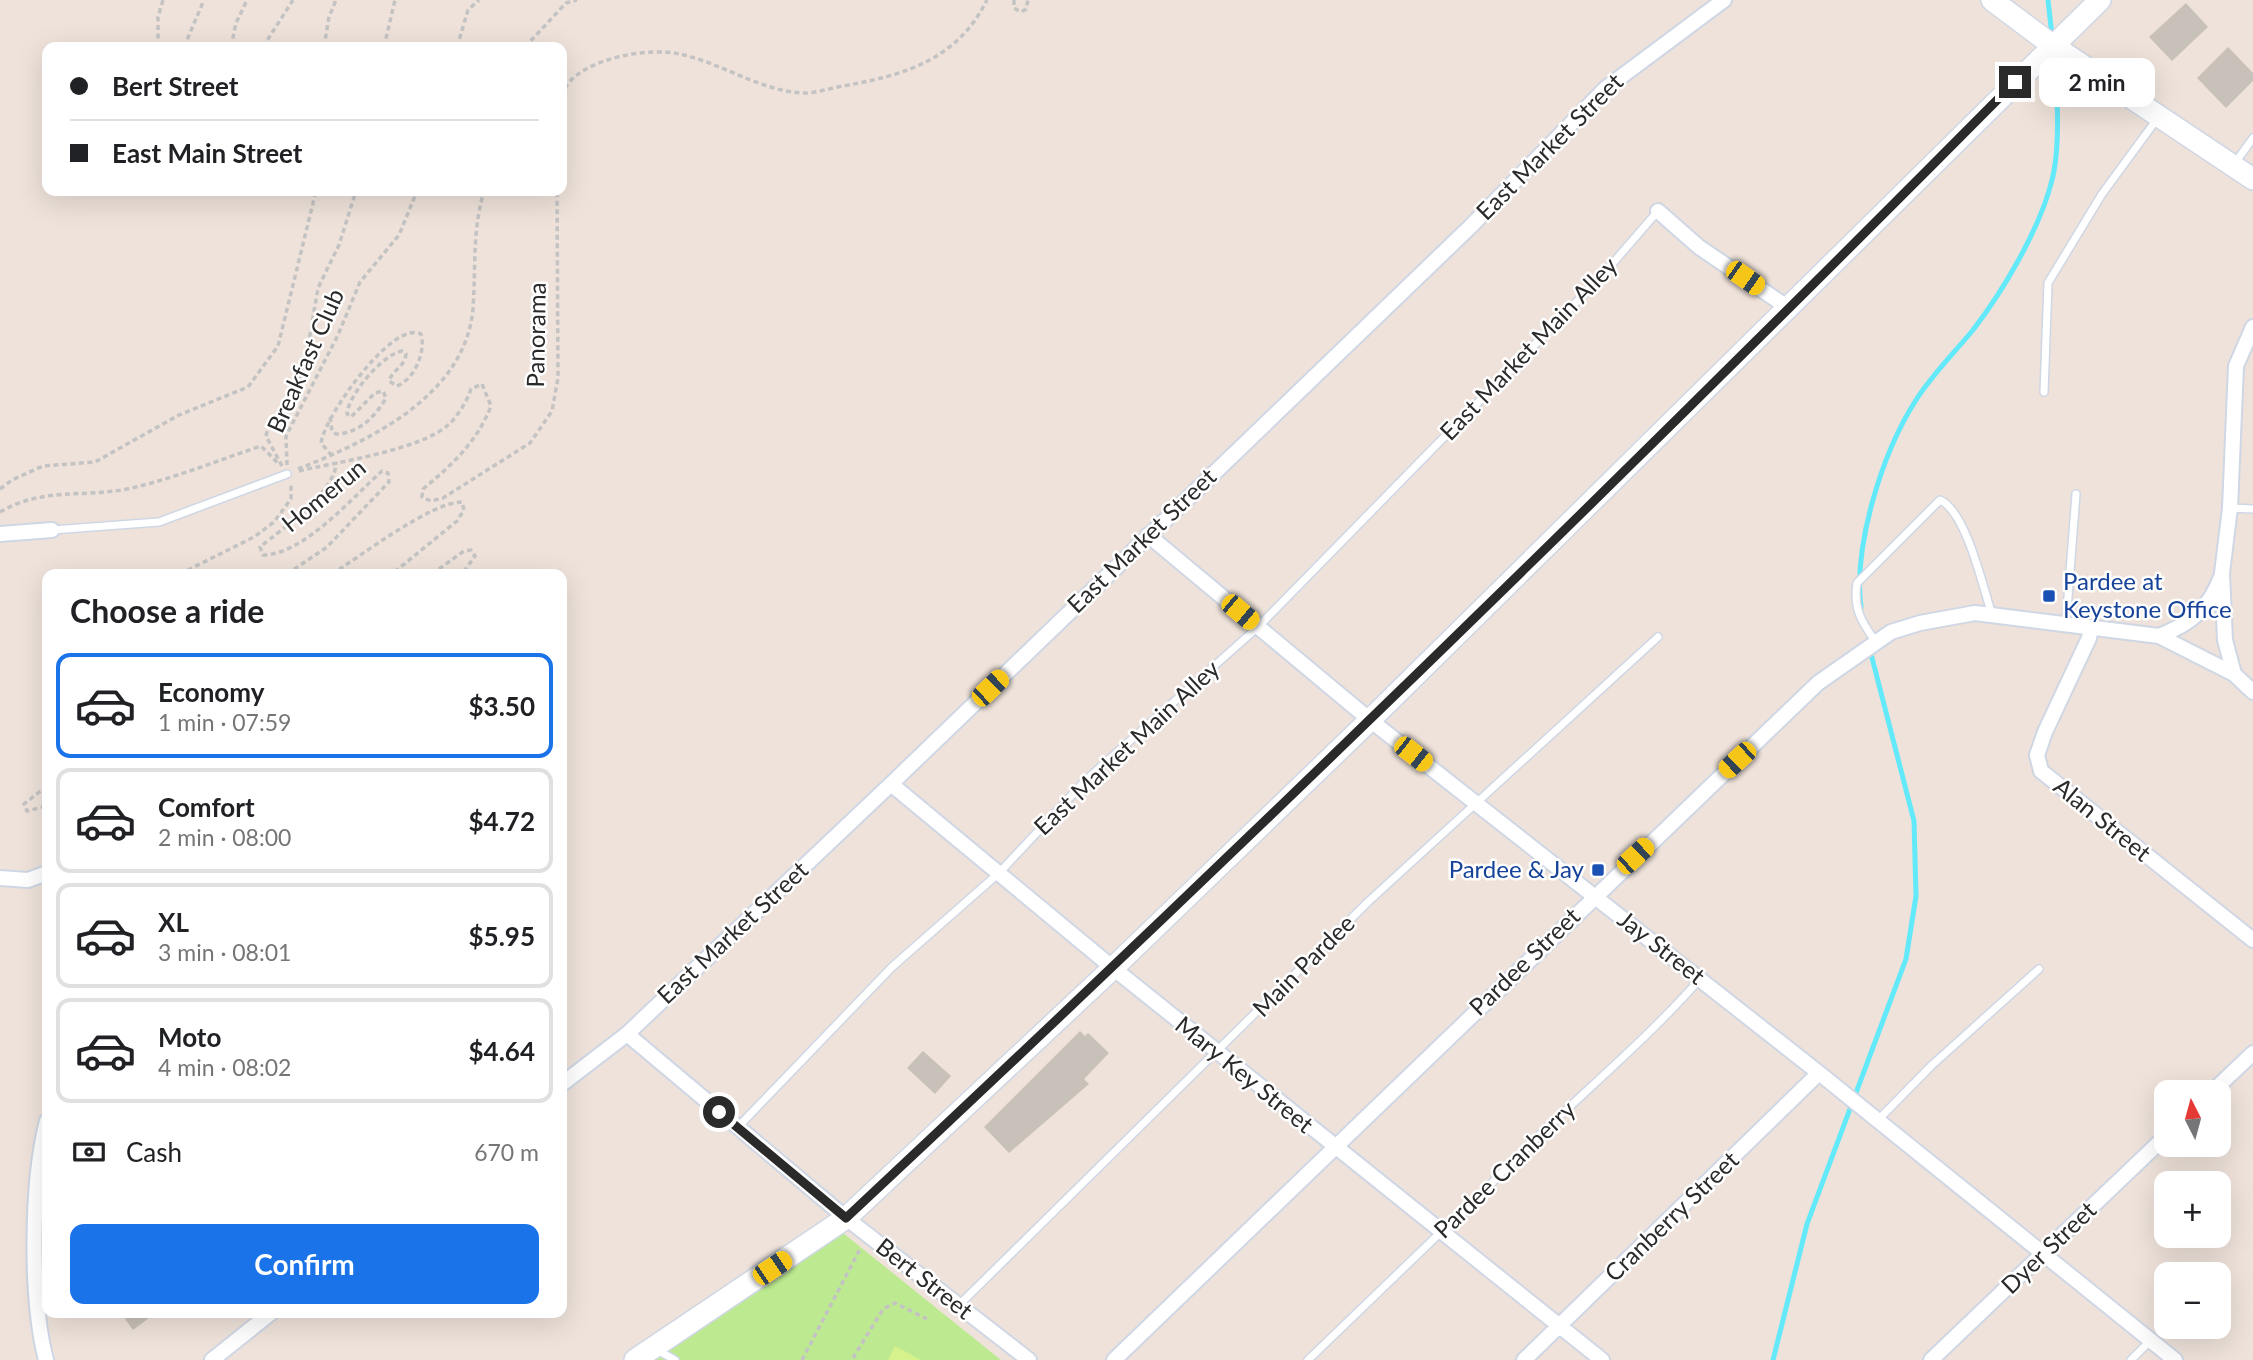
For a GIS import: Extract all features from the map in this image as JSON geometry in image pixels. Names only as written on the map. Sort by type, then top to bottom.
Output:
[{"type":"main road","points":[[1992,0],[2052,45],[2253,179]]},
{"type":"main road","points":[[635,1360],[846,1218],[1113,968],[1370,720],[1790,309],[2100,0]]},
{"type":"street","name":"East Market Street","points":[[567,1080],[627,1034],[891,784],[1471,226],[1606,88],[1724,0]]},
{"type":"street","points":[[1658,211],[1699,247],[1790,309]]},
{"type":"street","points":[[2253,327],[2236,366],[2230,508],[2222,573],[2225,640],[2234,674],[2253,692]]},
{"type":"street","points":[[0,534],[52,530]]},
{"type":"street","name":"Jay Street","points":[[1148,535],[1370,720],[1819,1073],[2175,1360]]},
{"type":"street","points":[[2159,636],[2183,626],[2202,612],[2222,573]]},
{"type":"street","name":"Pardee Street","points":[[1114,1360],[1594,895],[1818,683],[1875,641],[1920,623],[1975,613],[2159,636],[2234,674]]},
{"type":"street","name":"Alan Street","points":[[2091,627],[2089,638],[2037,755],[2041,771],[2253,940]]},
{"type":"street","name":"Mary Key Street","points":[[891,784],[1217,1053],[1602,1360]]},
{"type":"street","points":[[0,878],[27,880],[42,875]]},
{"type":"street","name":"Bert Street","points":[[627,1034],[846,1218],[1030,1360]]},
{"type":"street","points":[[2225,1080],[2253,1053]]},
{"type":"street","name":"Cranberry Street","points":[[1524,1360],[1819,1073]]},
{"type":"street","name":"Dyer Street","points":[[1931,1360],[2154,1148]]},
{"type":"street","points":[[42,1158],[37,1196],[36,1279],[47,1360]]},
{"type":"street","points":[[212,1360],[264,1318]]},
{"type":"lane","points":[[2044,392],[2048,283],[2102,194],[2160,116]]},
{"type":"lane","points":[[2234,165],[2253,138]]},
{"type":"lane","name":"East Market Main Alley","points":[[737,1128],[892,967],[999,873],[1086,780],[1258,627],[1600,278],[1658,211]]},
{"type":"lane","points":[[52,530],[159,522],[287,474]]},
{"type":"lane","points":[[2066,623],[2076,494]]},
{"type":"lane","points":[[1875,641],[1858,615],[1854,600],[1857,583],[1940,500],[1949,504],[1962,526],[1992,615]]},
{"type":"lane","points":[[2230,508],[2253,509]]},
{"type":"lane","name":"Main Pardee","points":[[958,1305],[1217,1053],[1368,901],[1658,636]]},
{"type":"lane","points":[[1877,1120],[1931,1066],[2039,969]]},
{"type":"lane","name":"Pardee Cranberry","points":[[1308,1360],[1441,1232],[1461,1217],[1508,1165],[1662,1022],[1700,979]]},
{"type":"lane","points":[[2131,1360],[2151,1340]]},
{"type":"lane","points":[[654,1348],[675,1360]]},
{"type":"path","points":[[158,42],[158,17],[163,0]]},
{"type":"path","points":[[186,42],[204,0]]},
{"type":"path","points":[[232,42],[236,23],[247,0]]},
{"type":"path","points":[[266,42],[293,0]]},
{"type":"path","points":[[325,42],[336,0]]},
{"type":"path","points":[[385,42],[395,0]]},
{"type":"path","points":[[458,42],[468,10],[479,0]]},
{"type":"path","points":[[530,42],[566,3],[577,0]]},
{"type":"path","points":[[567,85],[592,64],[637,54],[678,53],[758,82],[802,93],[902,73],[914,70],[957,41],[978,18],[987,0]]},
{"type":"path","points":[[1014,0],[1014,8],[1021,12],[1027,9],[1028,0]]},
{"type":"path","points":[[0,489],[12,480],[43,466],[94,462],[179,415],[248,387],[278,346],[315,196]]},
{"type":"path","points":[[194,569],[215,554],[254,537],[274,522],[291,499],[287,474],[266,436],[268,428],[280,416],[298,385],[306,358],[318,288],[339,245],[354,196]]},
{"type":"path","name":"Breakfast Club","points":[[415,196],[399,235],[360,282],[333,346],[286,436],[287,474],[369,439],[450,375],[467,342],[473,308],[476,221],[483,196]]},
{"type":"path","name":"Panorama","points":[[287,474],[375,455],[448,426],[467,401],[471,389],[482,384],[491,407],[484,424],[457,459],[422,489],[422,497],[431,501],[443,498],[530,443],[552,411],[558,378],[557,196]]},
{"type":"path","points":[[330,418],[332,431],[336,435],[356,430],[371,418],[386,398],[383,391],[375,393],[352,417],[347,414],[350,403],[384,359],[402,351],[406,354],[405,361],[391,375],[389,381],[397,386],[403,384],[421,356],[421,334],[409,332],[378,355],[330,418],[322,432],[320,443],[332,456]]},
{"type":"path","points":[[0,512],[26,499],[63,492],[124,489],[163,480],[261,446],[287,474]]},
{"type":"path","name":"Homerun","points":[[294,569],[327,547],[389,482],[388,473],[382,471],[306,538],[275,555],[263,555],[260,547],[327,488],[337,474],[336,462]]},
{"type":"path","points":[[340,569],[423,517],[452,502],[462,502],[464,510],[457,521],[398,569]]},
{"type":"path","points":[[439,569],[464,551],[471,550],[475,556],[466,569]]},
{"type":"path","points":[[42,790],[24,804],[27,811],[42,807]]},
{"type":"path","points":[[802,1360],[862,1244]]},
{"type":"path","points":[[854,1359],[883,1308],[895,1303],[927,1319]]},
{"type":"green space","points":[[843,1233],[1001,1360],[654,1360]]},
{"type":"green space","points":[[895,1346],[921,1360],[888,1360]]},
{"type":"building","points":[[2186,3],[2208,27],[2172,61],[2149,37]]},
{"type":"building","points":[[2228,47],[2253,73],[2253,81],[2226,108],[2197,78]]},
{"type":"building","points":[[1080,1031],[1085,1036],[1088,1033],[1109,1053],[1084,1079],[1089,1084],[1009,1153],[984,1127]]},
{"type":"building","points":[[923,1051],[951,1076],[935,1094],[907,1068]]},
{"type":"building","points":[[124,1318],[149,1318],[133,1330]]},
{"type":"waterway","points":[[2048,0],[2052,36]]},
{"type":"waterway","points":[[1861,608],[1861,557],[1866,529],[1892,446],[1922,391],[1973,330],[2008,278],[2030,239],[2046,199],[2057,151],[2054,53]]},
{"type":"waterway","points":[[1773,1360],[1807,1224],[1906,959],[1916,896],[1914,821],[1870,650]]},
{"type":"place","name":"Pardee at Keystone Office","points":[[2049,596]]},
{"type":"place","name":"Pardee & Jay","points":[[1598,870]]},
{"type":"route","points":[[719,1112],[846,1218],[1113,968],[1370,720],[1790,309],[2015,82]]}]
